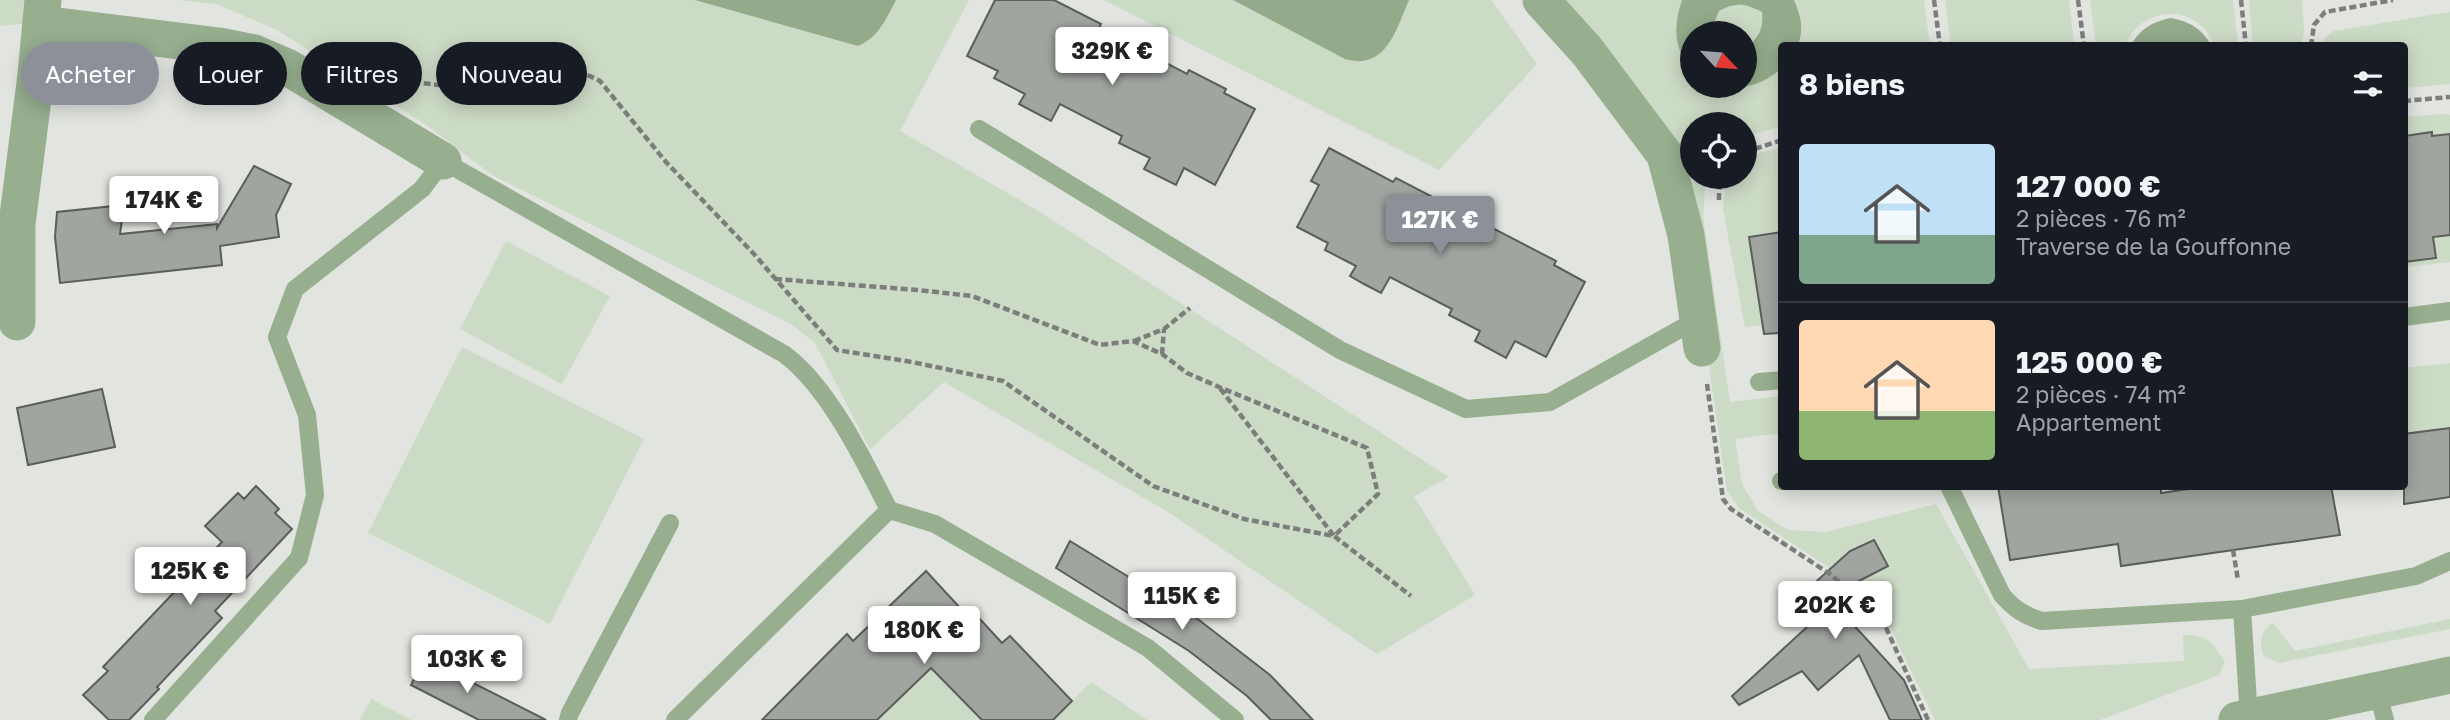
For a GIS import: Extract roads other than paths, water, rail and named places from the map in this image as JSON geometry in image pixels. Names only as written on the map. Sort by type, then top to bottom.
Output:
[{"type":"street","points":[[1541,0],[1587,51],[1665,155],[1686,235],[1700,334]]},
{"type":"street","points":[[18,322],[17,224],[42,12],[254,53],[287,67],[443,161]]},
{"type":"street","points":[[2243,719],[2381,705],[2450,675]]},
{"type":"lane","points":[[979,129],[1340,350],[1466,409],[1550,402],[1700,334]]},
{"type":"lane","points":[[153,720],[299,558],[315,495],[307,415],[277,337],[295,289],[422,190],[443,161],[784,354],[799,365],[811,379],[862,456],[889,510],[935,524],[1148,648],[1235,720]]},
{"type":"lane","points":[[2408,316],[2450,311]]},
{"type":"lane","points":[[1759,382],[1778,380]]},
{"type":"lane","points":[[1951,490],[2002,595],[2025,616],[2042,621],[2242,609],[2416,576],[2449,562]]},
{"type":"lane","points":[[675,720],[889,510]]},
{"type":"lane","points":[[568,720],[670,523]]},
{"type":"lane","points":[[2242,609],[2243,719]]}]
